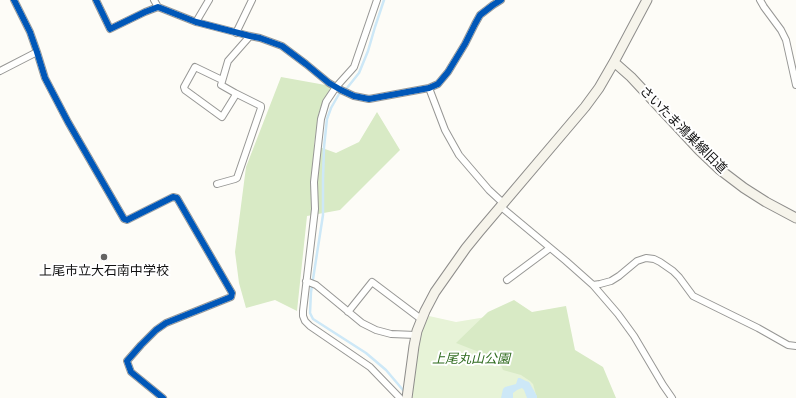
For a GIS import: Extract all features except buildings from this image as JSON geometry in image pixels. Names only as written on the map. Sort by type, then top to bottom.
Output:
[{"type":"street","points":[[14,0],[30,32],[45,78],[68,122],[124,219],[127,220],[173,197],[177,198],[232,293],[231,297],[166,323],[151,335],[127,361],[131,372],[163,398]]},
{"type":"street","points":[[96,0],[110,29],[158,7]]},
{"type":"street","points":[[154,0],[158,7],[196,22],[260,38],[282,46],[328,83],[354,96],[369,99],[429,88],[438,84],[448,72],[480,15],[501,0]]},
{"type":"street","points":[[196,22],[209,0]]},
{"type":"street","points":[[236,33],[252,0]]},
{"type":"street","points":[[376,0],[354,68],[336,87],[326,102],[321,119],[314,182],[315,209],[303,316],[306,322],[317,332],[370,366],[400,398]]},
{"type":"street","points":[[407,398],[416,335],[421,319],[435,292],[466,248],[585,107],[599,88],[647,0]]},
{"type":"street","points":[[760,0],[781,30],[786,40],[796,85]]},
{"type":"street","points":[[217,184],[237,178],[261,108],[261,106],[221,85],[228,61],[250,36]]},
{"type":"street","points":[[0,71],[37,52]]},
{"type":"street","name":"さいたま鴻巣線旧道","points":[[614,62],[631,77],[699,150],[719,169],[744,188],[796,218]]},
{"type":"street","points":[[222,80],[195,67],[184,87],[184,90],[222,117],[235,96],[235,93]]},
{"type":"street","points":[[429,88],[445,130],[459,155],[502,205],[593,285],[618,314],[634,336],[672,398]]},
{"type":"street","points":[[507,280],[550,248]]},
{"type":"street","points":[[593,285],[611,281],[637,262],[646,258],[654,259],[679,277],[693,296],[758,328],[788,345],[796,346]]},
{"type":"street","points":[[306,281],[316,285],[362,323],[376,330],[391,334],[416,335]]},
{"type":"street","points":[[348,312],[372,282],[421,319]]},
{"type":"green space","points":[[281,77],[331,86],[319,112],[314,145],[336,153],[359,142],[377,112],[400,150],[340,210],[307,216],[297,311],[275,300],[246,308],[239,283],[235,252],[246,167]]},
{"type":"green space","points":[[514,300],[532,312],[566,306],[575,350],[603,367],[616,398],[537,398],[533,384],[530,381],[521,375],[503,370],[499,361],[494,362],[479,352],[456,343],[488,312]]},
{"type":"green space","name":"上尾丸山公園","points":[[429,316],[456,322],[486,317],[605,398],[412,398],[417,352],[422,331]]},
{"type":"water","points":[[518,378],[529,382],[537,398],[527,398],[522,388],[513,393],[513,398],[501,398],[503,389],[516,384]]},
{"type":"waterway","points":[[384,0],[368,51],[359,73],[347,88],[339,94],[327,119],[324,147],[323,215],[311,292],[310,313],[313,319],[366,353],[386,370],[406,393]]},
{"type":"cycle path","points":[[14,0],[30,32],[45,78],[68,122],[124,219],[127,220],[173,197],[177,198],[232,293],[231,297],[166,323],[156,330],[127,361],[131,372],[163,398]]},
{"type":"cycle path","points":[[96,0],[110,29],[158,7],[196,22],[260,38],[282,46],[329,83],[354,96],[369,99],[429,88],[438,84],[448,72],[480,15],[501,0]]},
{"type":"place","name":"上尾市立大石南中学校","points":[[104,257]]}]
